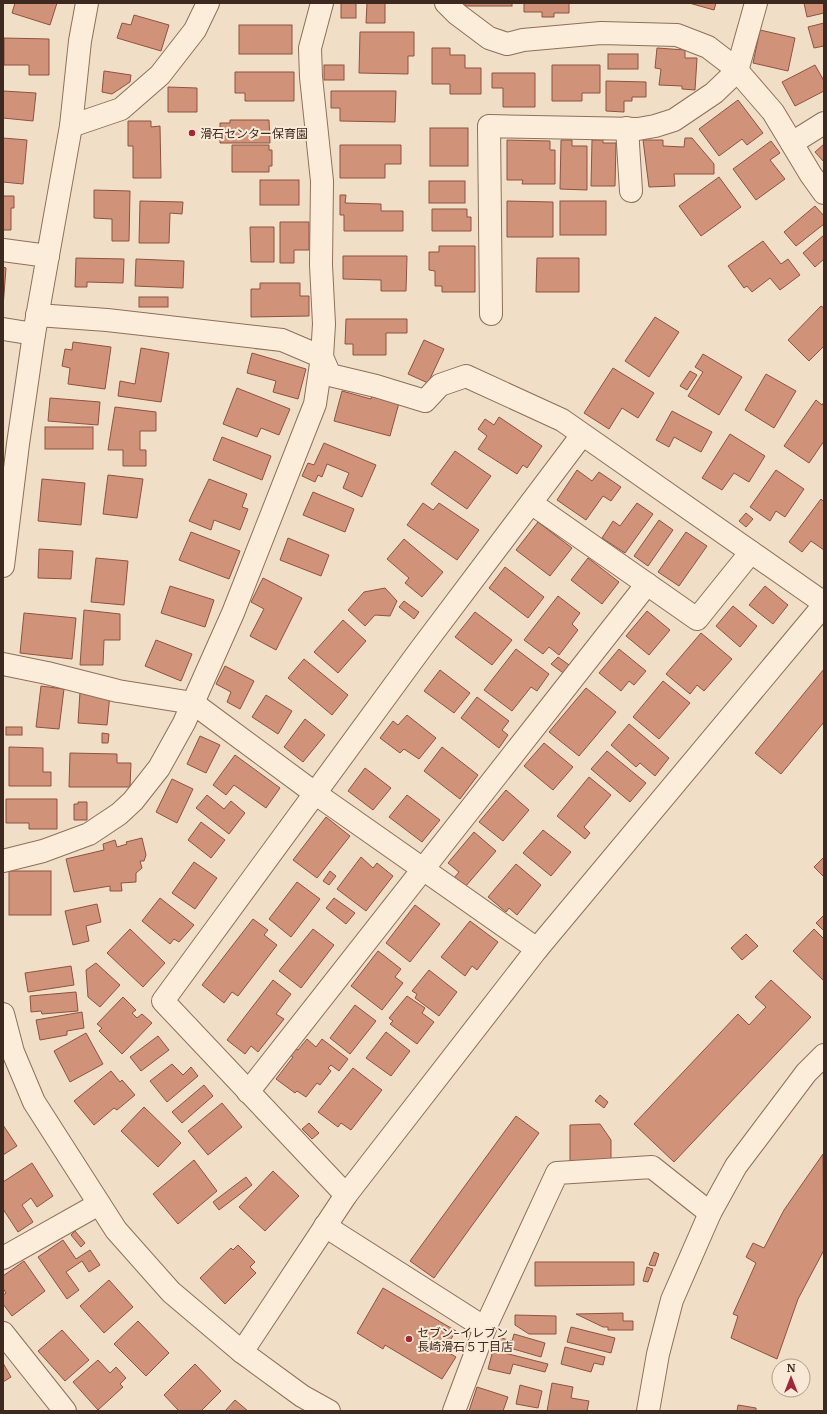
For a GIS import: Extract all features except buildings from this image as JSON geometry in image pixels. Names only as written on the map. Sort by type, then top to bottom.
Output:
[{"type":"street","points":[[4,556],[18,444],[36,325],[71,126],[80,41],[87,3]]},
{"type":"street","points":[[71,126],[121,109],[160,75],[195,30],[208,3]]},
{"type":"street","points":[[3,861],[42,851],[89,834],[119,814],[133,801],[159,768],[193,703],[233,613],[315,404],[322,357],[324,324],[321,265],[322,181],[311,77],[310,48],[322,3]]},
{"type":"street","points":[[446,3],[457,14],[489,38],[508,44],[523,40],[601,33],[677,35],[708,47],[737,71],[773,112],[811,175],[824,193]]},
{"type":"street","points":[[490,314],[489,126],[628,128],[655,126],[674,120],[714,93],[737,71],[756,3]]},
{"type":"street","points":[[792,144],[824,123]]},
{"type":"street","points":[[628,128],[631,191]]},
{"type":"street","points":[[3,250],[48,256]]},
{"type":"street","points":[[3,329],[107,320],[282,340],[322,357],[330,375],[376,386],[425,401],[440,385],[466,376],[562,420],[824,604],[537,949],[346,1195],[242,1352]]},
{"type":"street","points":[[346,1195],[162,1001],[316,794],[420,650],[582,435]]},
{"type":"street","points":[[531,503],[697,619],[751,552]]},
{"type":"street","points":[[248,1092],[424,870],[647,584]]},
{"type":"street","points":[[3,664],[47,673],[118,691],[193,703],[316,794],[537,949]]},
{"type":"street","points":[[3,1014],[13,1052],[34,1102],[116,1230],[171,1292],[242,1352],[302,1396],[329,1411]]},
{"type":"street","points":[[648,1411],[658,1354],[672,1300],[710,1213],[736,1166],[806,1073],[824,1055]]},
{"type":"street","points":[[454,1411],[485,1328],[557,1173],[652,1167],[710,1213]]},
{"type":"street","points":[[3,1258],[99,1204]]},
{"type":"street","points":[[325,1226],[485,1328]]},
{"type":"street","points":[[3,1333],[65,1411]]},
{"type":"place","name":"滑石センター保育園","points":[[192,133]]},
{"type":"place","name":"セブン-イレブン 長崎滑石５丁目店","points":[[409,1339]]}]
